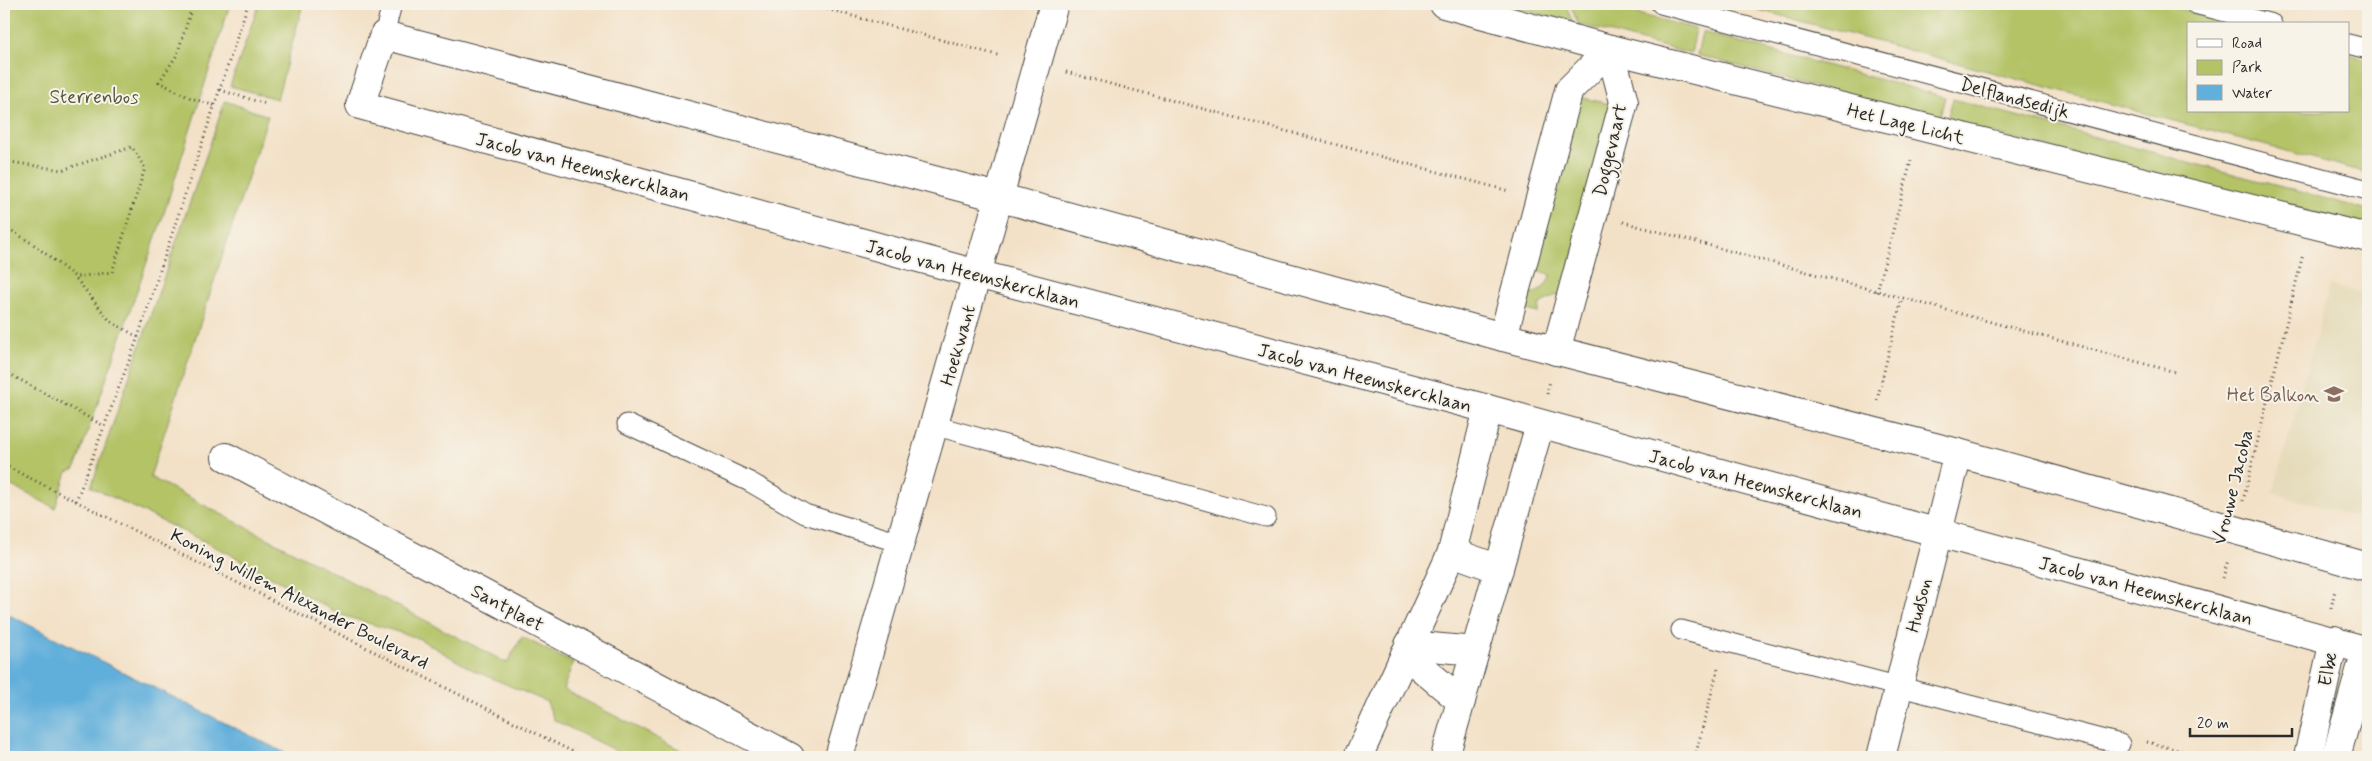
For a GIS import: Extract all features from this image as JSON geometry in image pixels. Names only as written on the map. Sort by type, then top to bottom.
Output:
[{"type":"street","name":"Hoekwant","points":[[839,757],[1054,4]]},
{"type":"street","name":"Het Lage Licht","points":[[1444,4],[1610,49],[2368,238]]},
{"type":"street","name":"Jacob van Heemskercklaan","points":[[384,35],[360,105],[977,274],[1488,409],[2215,610],[2367,650]]},
{"type":"street","points":[[384,35],[998,197],[1503,337],[1958,453],[2368,567]]},
{"type":"street","points":[[1503,337],[1569,90],[1610,49]]},
{"type":"street","name":"Doggevaart","points":[[1556,351],[1624,102],[1610,49]]},
{"type":"street","points":[[1358,757],[1452,552],[1488,409]]},
{"type":"street","points":[[1445,757],[1540,424]]},
{"type":"street","name":"Hudson","points":[[1880,757],[1936,532],[1958,453]]},
{"type":"street","name":"Santplaet","points":[[226,457],[790,757]]},
{"type":"street","points":[[1452,552],[1499,569]]},
{"type":"street","name":"Elbe","points":[[2308,757],[2329,639]]},
{"type":"street","points":[[1407,649],[1475,651]]},
{"type":"street","points":[[1407,649],[1461,701]]},
{"type":"street","name":"Elbe","points":[[2336,757],[2367,650]]},
{"type":"lane","points":[[384,35],[392,4]]},
{"type":"lane","name":"Delflandsedijk","points":[[1661,4],[2368,190]]},
{"type":"lane","points":[[2195,4],[2264,22]]},
{"type":"lane","points":[[2350,44],[2368,49]]},
{"type":"lane","points":[[627,424],[750,482],[805,514],[900,543]]},
{"type":"lane","points":[[934,425],[1266,517]]},
{"type":"lane","points":[[1681,630],[1899,685],[2120,744]]},
{"type":"path","points":[[193,4],[177,55],[159,82],[188,97],[216,106]]},
{"type":"path","points":[[76,502],[138,338],[216,106],[248,4]]},
{"type":"path","points":[[808,4],[1000,56]]},
{"type":"path","points":[[1065,72],[1540,200]]},
{"type":"path","points":[[220,90],[266,104]]},
{"type":"path","points":[[1877,292],[1920,126]]},
{"type":"path","points":[[4,161],[62,170],[132,147],[145,168],[112,272],[76,277]]},
{"type":"path","points":[[1594,214],[2175,372]]},
{"type":"path","name":"Vrouwe Jacoba","points":[[2215,610],[2310,225]]},
{"type":"path","points":[[4,226],[33,244],[76,277],[110,321],[138,338]]},
{"type":"path","points":[[1870,430],[1902,298]]},
{"type":"path","points":[[1540,424],[1556,351]]},
{"type":"path","points":[[4,371],[104,426]]},
{"type":"path","name":"Koning Willem Alexander Boulevard","points":[[4,465],[583,757]]},
{"type":"path","points":[[2329,639],[2342,560]]},
{"type":"path","points":[[1695,757],[1726,641]]},
{"type":"path","points":[[2120,744],[2138,740],[2206,757]]},
{"type":"shaded area","name":"Het Balkon","points":[[2330,285],[2368,295],[2368,520],[2273,493]]},
{"type":"green space","name":"Sterrenbos","points":[[4,4],[230,4],[164,213],[75,469],[67,472],[55,508],[4,482]]},
{"type":"green space","points":[[259,4],[303,4],[277,99],[230,86]]},
{"type":"green space","points":[[1503,4],[1565,4],[1573,23]]},
{"type":"green space","points":[[1570,4],[1599,4],[1696,29],[1691,54],[1578,24]]},
{"type":"green space","points":[[1737,4],[2161,4],[2228,22],[2187,22],[2187,112],[2350,112],[2350,54],[2368,59],[2368,173]]},
{"type":"green space","points":[[1702,32],[1945,97],[1939,120],[1697,55]]},
{"type":"green space","points":[[1576,96],[1613,105],[1562,296],[1556,295],[1540,304],[1538,313],[1520,308],[1524,295],[1538,292],[1547,283],[1551,274],[1530,269]]},
{"type":"green space","points":[[1953,99],[2368,210],[2368,226],[1946,122]]},
{"type":"green space","points":[[225,101],[268,116],[150,477],[507,663],[522,637],[573,663],[563,689],[694,757],[628,757],[554,720],[547,702],[471,669],[418,638],[341,615],[228,553],[91,487]]},
{"type":"water","points":[[4,613],[7,614],[293,757],[4,757]]},
{"type":"place","name":"Het Balkon","points":[[2334,394]]}]
